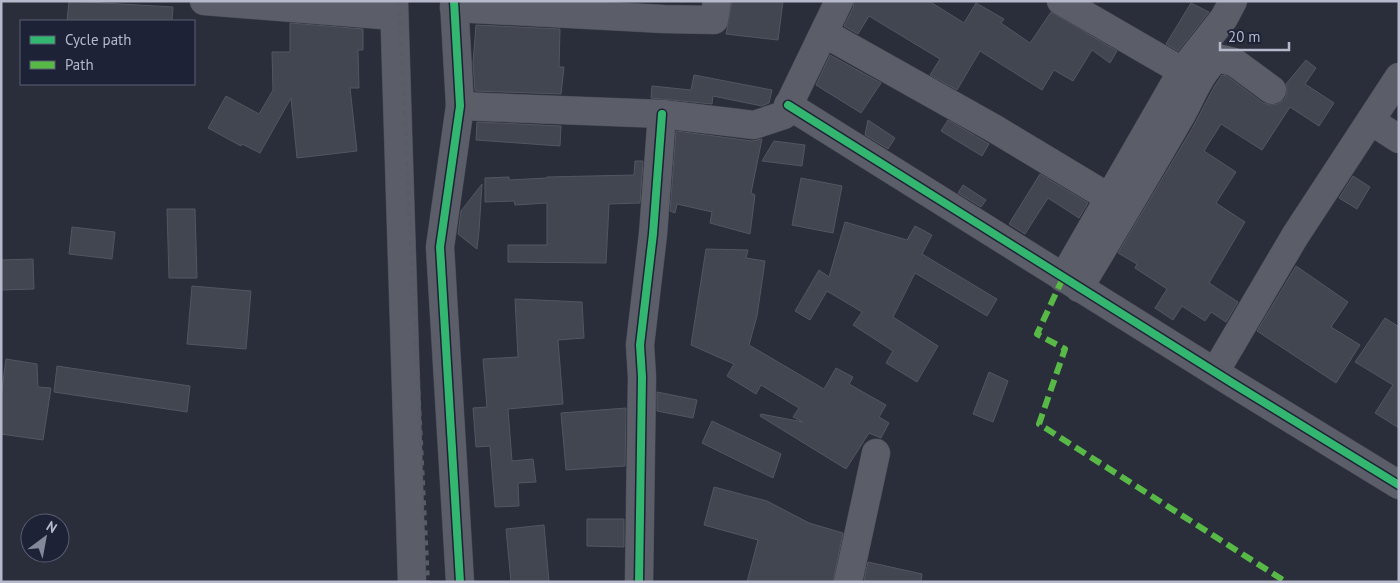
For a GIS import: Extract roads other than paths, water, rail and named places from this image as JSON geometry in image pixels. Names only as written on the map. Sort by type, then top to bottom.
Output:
[{"type":"street","points":[[204,1],[394,8],[412,582]]},
{"type":"street","points":[[460,582],[440,247],[460,106],[454,5],[664,19],[714,20],[716,1]]},
{"type":"street","points":[[1061,1],[1182,71]]},
{"type":"street","points":[[1071,283],[1108,197],[1182,71],[1224,18],[1233,1]]},
{"type":"street","points":[[460,106],[662,114],[754,125],[784,115],[831,12],[995,129],[1108,197]]},
{"type":"street","points":[[1071,283],[1140,187],[1190,100],[1207,66],[1217,58],[1234,62],[1272,90]]},
{"type":"street","points":[[1215,372],[1295,236],[1399,77]]},
{"type":"street","points":[[788,106],[1399,485]]},
{"type":"street","points":[[639,582],[642,377],[640,345],[653,234],[662,114]]},
{"type":"street","points":[[1371,121],[1399,139]]},
{"type":"street","points":[[848,582],[876,453]]},
{"type":"railway","points":[[399,1],[428,582]]}]
